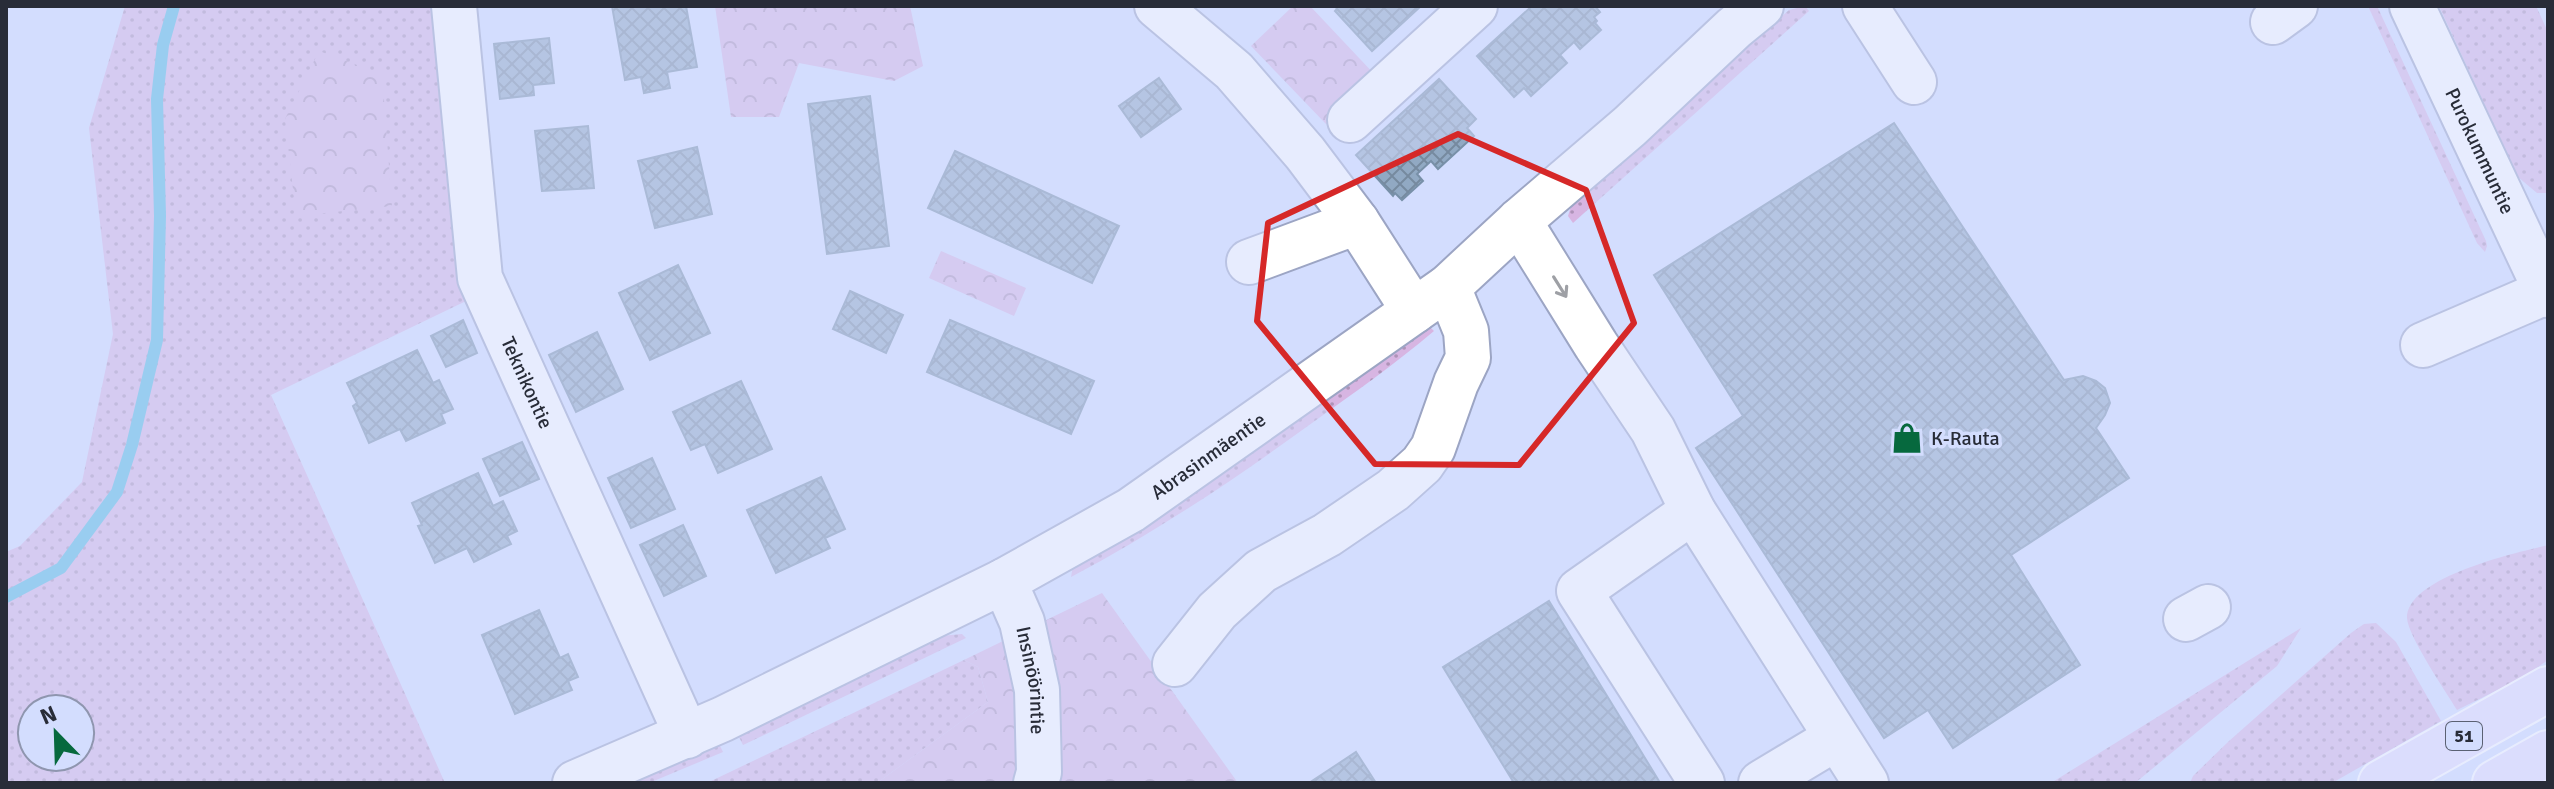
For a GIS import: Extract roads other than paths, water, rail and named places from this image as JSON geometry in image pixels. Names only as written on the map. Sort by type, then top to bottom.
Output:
[{"type":"main road","name":"51","points":[[2381,783],[2548,689]]},
{"type":"main road","points":[[2495,783],[2548,753]]},
{"type":"street","name":"Teknikontie","points":[[454,6],[480,278],[687,736]]},
{"type":"street","points":[[1157,6],[1234,71],[1305,153],[1357,222],[1466,331],[1468,358],[1433,448],[1422,464],[1393,490],[1327,535],[1261,571],[1217,611],[1175,664]]},
{"type":"street","points":[[1350,120],[1475,6]]},
{"type":"street","name":"Abrasinmäentie","points":[[575,783],[687,736],[1004,581],[1131,510],[1431,299],[1630,126],[1761,6]]},
{"type":"street","points":[[1865,6],[1914,82]]},
{"type":"street","name":"Purokummuntie","points":[[2412,6],[2533,227],[2547,294]]},
{"type":"street","points":[[1519,221],[1653,430],[1693,511],[1866,783]]},
{"type":"street","points":[[1249,262],[1357,222]]},
{"type":"street","points":[[2423,345],[2547,294]]},
{"type":"street","points":[[1693,511],[1579,591],[1702,783]]},
{"type":"street","name":"Insinöörintie","points":[[1004,581],[1022,622],[1037,690],[1039,772],[1036,783]]},
{"type":"street","points":[[1761,783],[1836,738]]},
{"type":"waterway","points":[[6,597],[61,568],[117,492],[132,445],[157,340],[160,216],[157,99],[163,45],[174,6]]},
{"type":"place","name":"K-Rauta","points":[[1907,438]]}]
